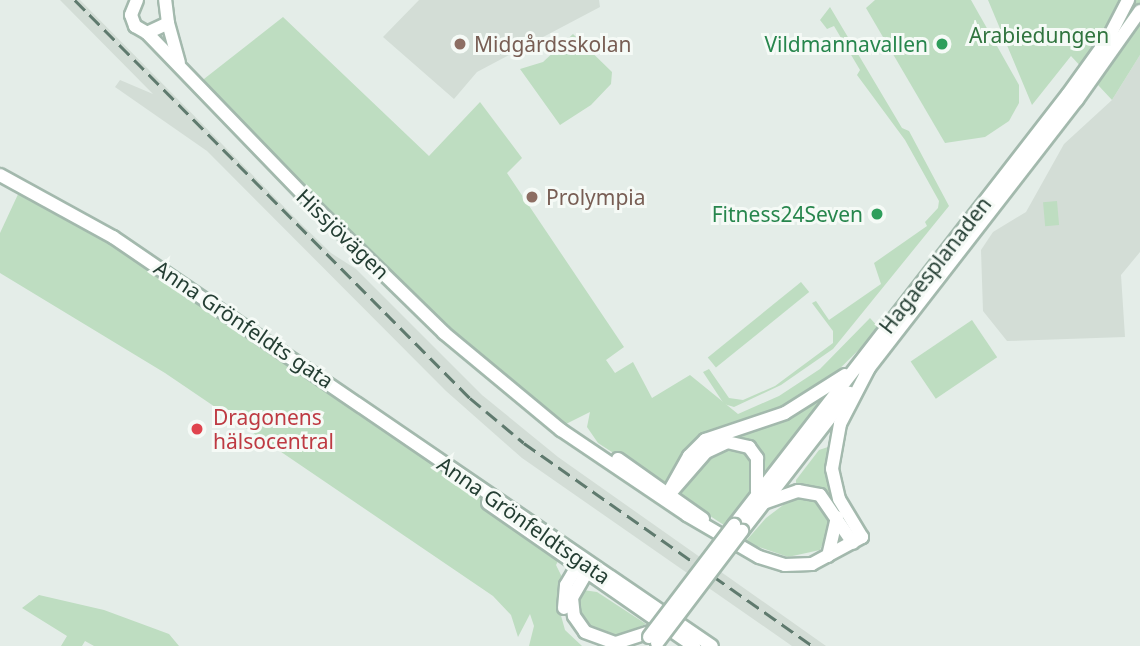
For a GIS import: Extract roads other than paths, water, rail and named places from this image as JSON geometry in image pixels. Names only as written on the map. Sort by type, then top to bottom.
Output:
[{"type":"main road","name":"Hissjövägen","points":[[165,0],[177,61],[195,86]]},
{"type":"main road","name":"Hagaesplanaden","points":[[864,366],[1068,94],[1109,37],[1128,0]]},
{"type":"main road","name":"Hissjövägen","points":[[135,1],[131,15],[135,26],[147,33],[195,86],[435,324],[561,430],[710,527],[777,563],[803,565],[828,556],[858,540]]},
{"type":"main road","name":"Hagaesplanaden","points":[[651,640],[864,366],[1077,100],[1140,11]]},
{"type":"main road","points":[[147,33],[168,23]]},
{"type":"main road","points":[[0,176],[51,201]]},
{"type":"main road","points":[[0,182],[51,201]]},
{"type":"main road","name":"Anna Grönfeldts gata","points":[[51,201],[113,237],[293,357],[431,456]]},
{"type":"main road","points":[[667,497],[705,440],[785,413],[864,366]]},
{"type":"main road","points":[[858,540],[839,499],[832,469],[840,424],[864,366]]},
{"type":"main road","points":[[667,497],[710,449],[735,442],[749,447],[757,458],[760,499],[793,492],[812,492],[825,500],[858,540]]},
{"type":"main road","name":"Anna Grönfeldtsgata","points":[[431,456],[694,646]]},
{"type":"main road","points":[[687,477],[693,509]]},
{"type":"main road","name":"Hissjövägen","points":[[667,497],[693,509],[710,527]]},
{"type":"main road","points":[[828,556],[834,546],[837,516]]},
{"type":"main road","points":[[583,567],[573,592],[571,606],[585,632],[610,643],[651,640]]},
{"type":"main road","points":[[583,567],[566,586],[564,610],[570,627],[589,646]]},
{"type":"main road","name":"Anna Grönfeldtsgata","points":[[583,567],[712,646]]},
{"type":"railway","points":[[75,0],[470,398],[524,443],[813,646]]},
{"type":"place","name":"Midgårdsskolan","points":[[460,44]]},
{"type":"place","name":"Vildmannavallen","points":[[942,44]]},
{"type":"place","name":"Prolympia","points":[[532,197]]},
{"type":"place","name":"Fitness24Seven","points":[[877,214]]},
{"type":"place","name":"Dragonens hälsocentral","points":[[197,429]]},
{"type":"park label","name":"Arabiedungen","points":[[1039,35]]}]
